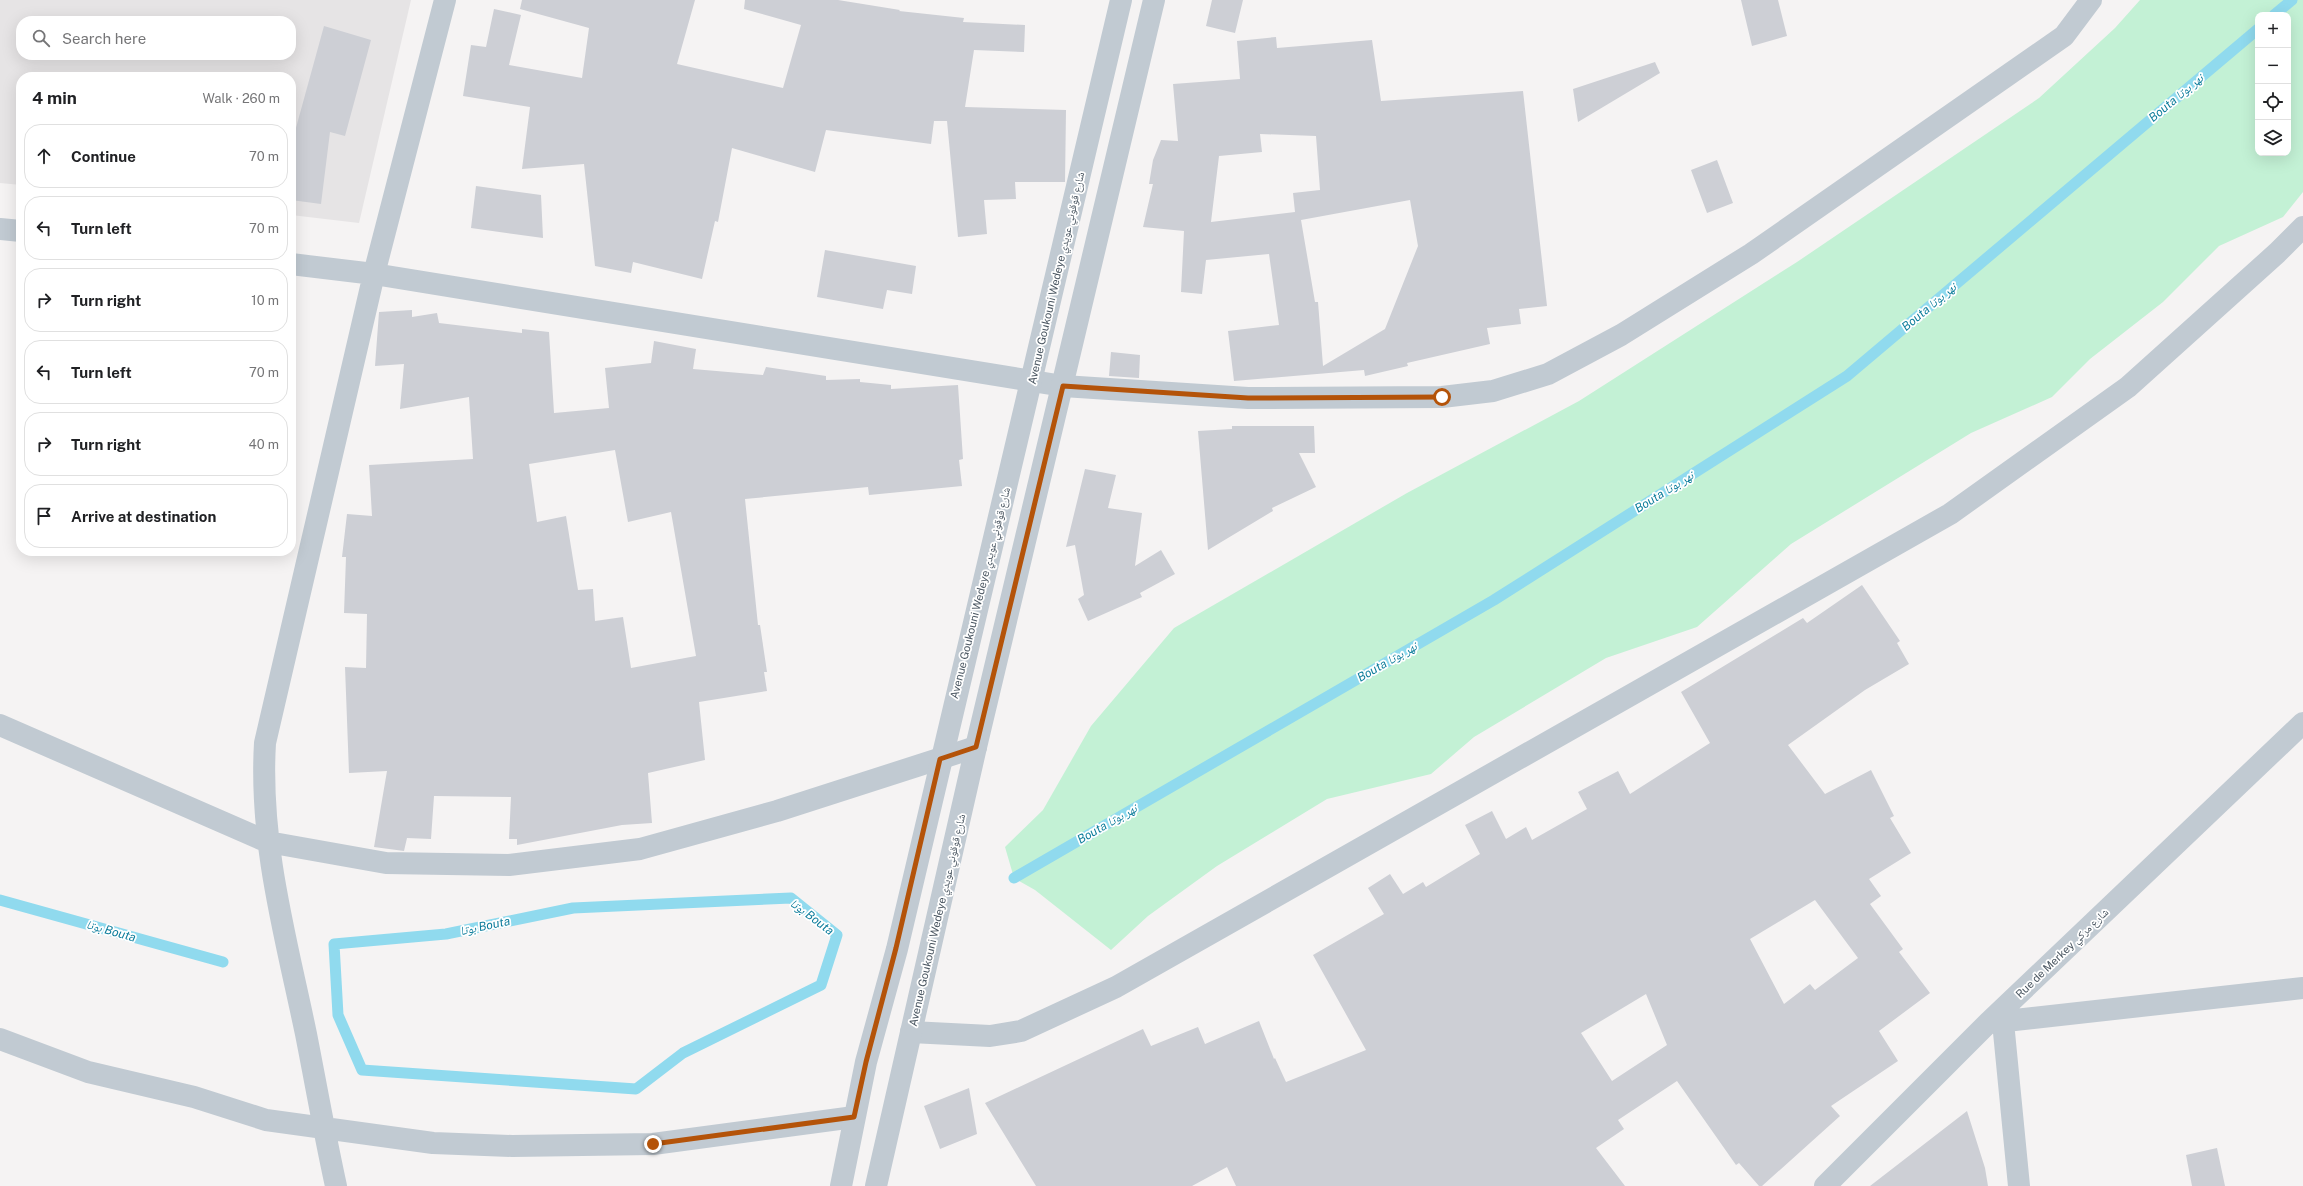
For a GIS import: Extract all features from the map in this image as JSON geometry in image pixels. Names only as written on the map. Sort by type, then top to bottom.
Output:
[{"type":"street","points":[[336,1186],[323,1128],[306,1034],[281,926],[268,842],[264,804],[265,743],[374,274],[445,0]]},
{"type":"street","name":"Avenue Goukouni Wedeye شارع قوقوني عويدي","points":[[841,1186],[866,1062],[898,941],[1121,0]]},
{"type":"street","name":"Avenue Goukouni Wedeye شارع قوقوني عويدي","points":[[876,1186],[976,747],[1154,0]]},
{"type":"street","points":[[296,265],[374,274],[1063,386],[1248,398],[1442,397],[1494,391],[1548,374],[1621,335],[1751,254],[2064,36],[2092,0]]},
{"type":"street","points":[[911,1032],[1005,1035],[1021,1031],[1116,987],[1950,514],[2128,387],[2277,253],[2303,227]]},
{"type":"street","points":[[0,229],[16,231]]},
{"type":"street","name":"Rue de Merkey شارع مركي","points":[[1826,1186],[1996,1023],[2303,723]]},
{"type":"street","points":[[0,725],[268,842],[386,863],[509,865],[640,849],[777,810],[976,747]]},
{"type":"street","points":[[2019,1186],[1996,1023],[2303,988]]},
{"type":"street","points":[[0,1040],[88,1072],[194,1097],[266,1120],[433,1143],[512,1146],[645,1144],[755,1131],[854,1117]]},
{"type":"shaded area","points":[[0,0],[411,0],[359,223],[296,216],[296,72],[16,72],[16,185],[0,183]]},
{"type":"green space","points":[[2140,0],[2303,0],[2303,192],[2283,217],[2219,246],[2163,302],[2090,359],[2052,397],[1971,433],[1791,544],[1697,627],[1606,658],[1474,737],[1431,774],[1327,799],[1217,866],[1148,916],[1111,950],[1035,890],[1014,878],[1005,847],[1043,810],[1091,726],[1174,628],[1407,493],[1579,401],[1797,262],[2039,98],[2115,28]]},
{"type":"building","points":[[522,0],[695,0],[677,64],[783,88],[801,25],[744,9],[745,0],[838,0],[900,10],[899,11],[964,18],[963,22],[1025,25],[1024,52],[974,50],[965,107],[1066,110],[1065,182],[1015,182],[1016,199],[984,200],[987,234],[958,237],[947,121],[934,121],[931,144],[826,130],[815,172],[732,148],[718,222],[715,221],[702,279],[633,262],[631,273],[595,266],[584,164],[522,169],[530,107],[463,96],[471,45],[486,47],[494,9],[521,15],[509,65],[582,78],[589,28],[520,9]]},
{"type":"building","points":[[1212,0],[1243,0],[1235,33],[1206,26]]},
{"type":"building","points":[[1741,0],[1778,0],[1787,36],[1752,46]]},
{"type":"building","points":[[324,26],[371,40],[345,136],[330,132],[321,204],[296,201],[296,128]]},
{"type":"building","points":[[1276,37],[1277,48],[1372,40],[1381,101],[1523,91],[1547,306],[1519,309],[1521,324],[1487,328],[1490,344],[1407,363],[1408,366],[1365,376],[1364,370],[1234,381],[1228,331],[1279,325],[1269,254],[1206,260],[1202,294],[1181,292],[1184,231],[1143,227],[1153,184],[1149,184],[1153,160],[1161,140],[1178,141],[1173,84],[1240,79],[1237,41]],"holes":[[[1260,134],[1316,136],[1320,190],[1293,193],[1295,212],[1211,222],[1219,156],[1262,152]],[[1410,200],[1418,246],[1385,329],[1323,366],[1318,302],[1315,302],[1301,220]]]},
{"type":"building","points":[[1655,62],[1660,73],[1578,122],[1573,89]]},
{"type":"building","points":[[1717,160],[1733,203],[1707,213],[1691,170]]},
{"type":"building","points":[[476,186],[541,195],[543,238],[471,228]]},
{"type":"building","points":[[825,250],[916,266],[912,294],[887,290],[883,309],[817,297]]},
{"type":"building","points":[[412,310],[412,317],[437,313],[439,323],[522,333],[522,329],[549,332],[554,413],[609,408],[605,368],[651,363],[654,341],[696,349],[693,369],[763,375],[766,367],[826,376],[826,380],[860,379],[860,382],[891,385],[891,389],[958,385],[963,459],[959,460],[962,486],[869,495],[868,487],[745,499],[758,625],[760,625],[767,672],[764,672],[767,691],[699,702],[705,760],[648,773],[652,823],[622,825],[517,845],[517,839],[509,839],[511,797],[434,796],[431,839],[407,838],[404,851],[374,847],[387,771],[349,773],[345,667],[366,668],[367,614],[344,613],[346,557],[342,557],[347,514],[372,516],[369,465],[473,459],[469,397],[400,409],[404,364],[375,366],[379,312]],"holes":[[[615,450],[628,522],[671,512],[696,656],[631,668],[623,617],[595,621],[593,589],[578,590],[566,516],[537,522],[529,464]]]},
{"type":"building","points":[[1111,352],[1140,355],[1139,378],[1109,376]]},
{"type":"building","points":[[1232,426],[1314,426],[1315,453],[1299,453],[1316,487],[1272,508],[1273,511],[1208,550],[1198,431],[1232,429]]},
{"type":"building","points":[[1085,469],[1116,475],[1108,508],[1142,513],[1135,566],[1161,550],[1175,574],[1140,593],[1142,597],[1088,621],[1078,599],[1084,595],[1075,545],[1066,547]]},
{"type":"building","points":[[1862,585],[1900,641],[1897,643],[1909,664],[1865,690],[1788,745],[1825,794],[1871,770],[1894,816],[1890,818],[1911,853],[1869,879],[1881,896],[1870,904],[1903,949],[1899,952],[1930,993],[1879,1031],[1898,1061],[1831,1106],[1840,1116],[1762,1186],[1759,1186],[1739,1163],[1736,1165],[1677,1081],[1618,1120],[1624,1129],[1596,1148],[1625,1186],[1236,1186],[1227,1167],[1192,1186],[1036,1186],[985,1103],[1143,1029],[1151,1046],[1198,1027],[1205,1044],[1259,1021],[1274,1059],[1275,1058],[1286,1082],[1366,1050],[1313,955],[1384,914],[1368,888],[1390,874],[1403,894],[1423,882],[1426,887],[1480,854],[1465,825],[1492,811],[1506,839],[1526,827],[1532,840],[1587,809],[1578,792],[1618,771],[1630,794],[1710,743],[1681,692],[1803,618],[1807,623]],"holes":[[[1815,900],[1858,958],[1815,990],[1810,984],[1784,1004],[1750,939]],[[1646,994],[1667,1045],[1612,1081],[1581,1033]]]},
{"type":"building","points":[[969,1088],[977,1134],[940,1149],[924,1106]]},
{"type":"building","points":[[1967,1111],[1985,1168],[1988,1186],[1870,1186]]},
{"type":"building","points":[[2217,1148],[2225,1186],[2192,1186],[2186,1155]]},
{"type":"waterway","name":"Bouta نهر بوتا","points":[[2278,12],[2292,0]]},
{"type":"waterway","name":"Bouta نهر بوتا","points":[[1014,878],[1494,600],[1847,376],[2255,32]]},
{"type":"waterway","name":"بوتا Bouta","points":[[791,898],[837,935],[821,985],[683,1053],[636,1089],[362,1070],[338,1015],[334,944],[446,934],[573,908],[791,898]]},
{"type":"waterway","name":"بوتا Bouta","points":[[0,900],[223,962]]},
{"type":"route","points":[[653,1144],[854,1117],[866,1062],[896,948],[940,759],[976,747],[1063,386],[1248,398],[1442,397]]}]
